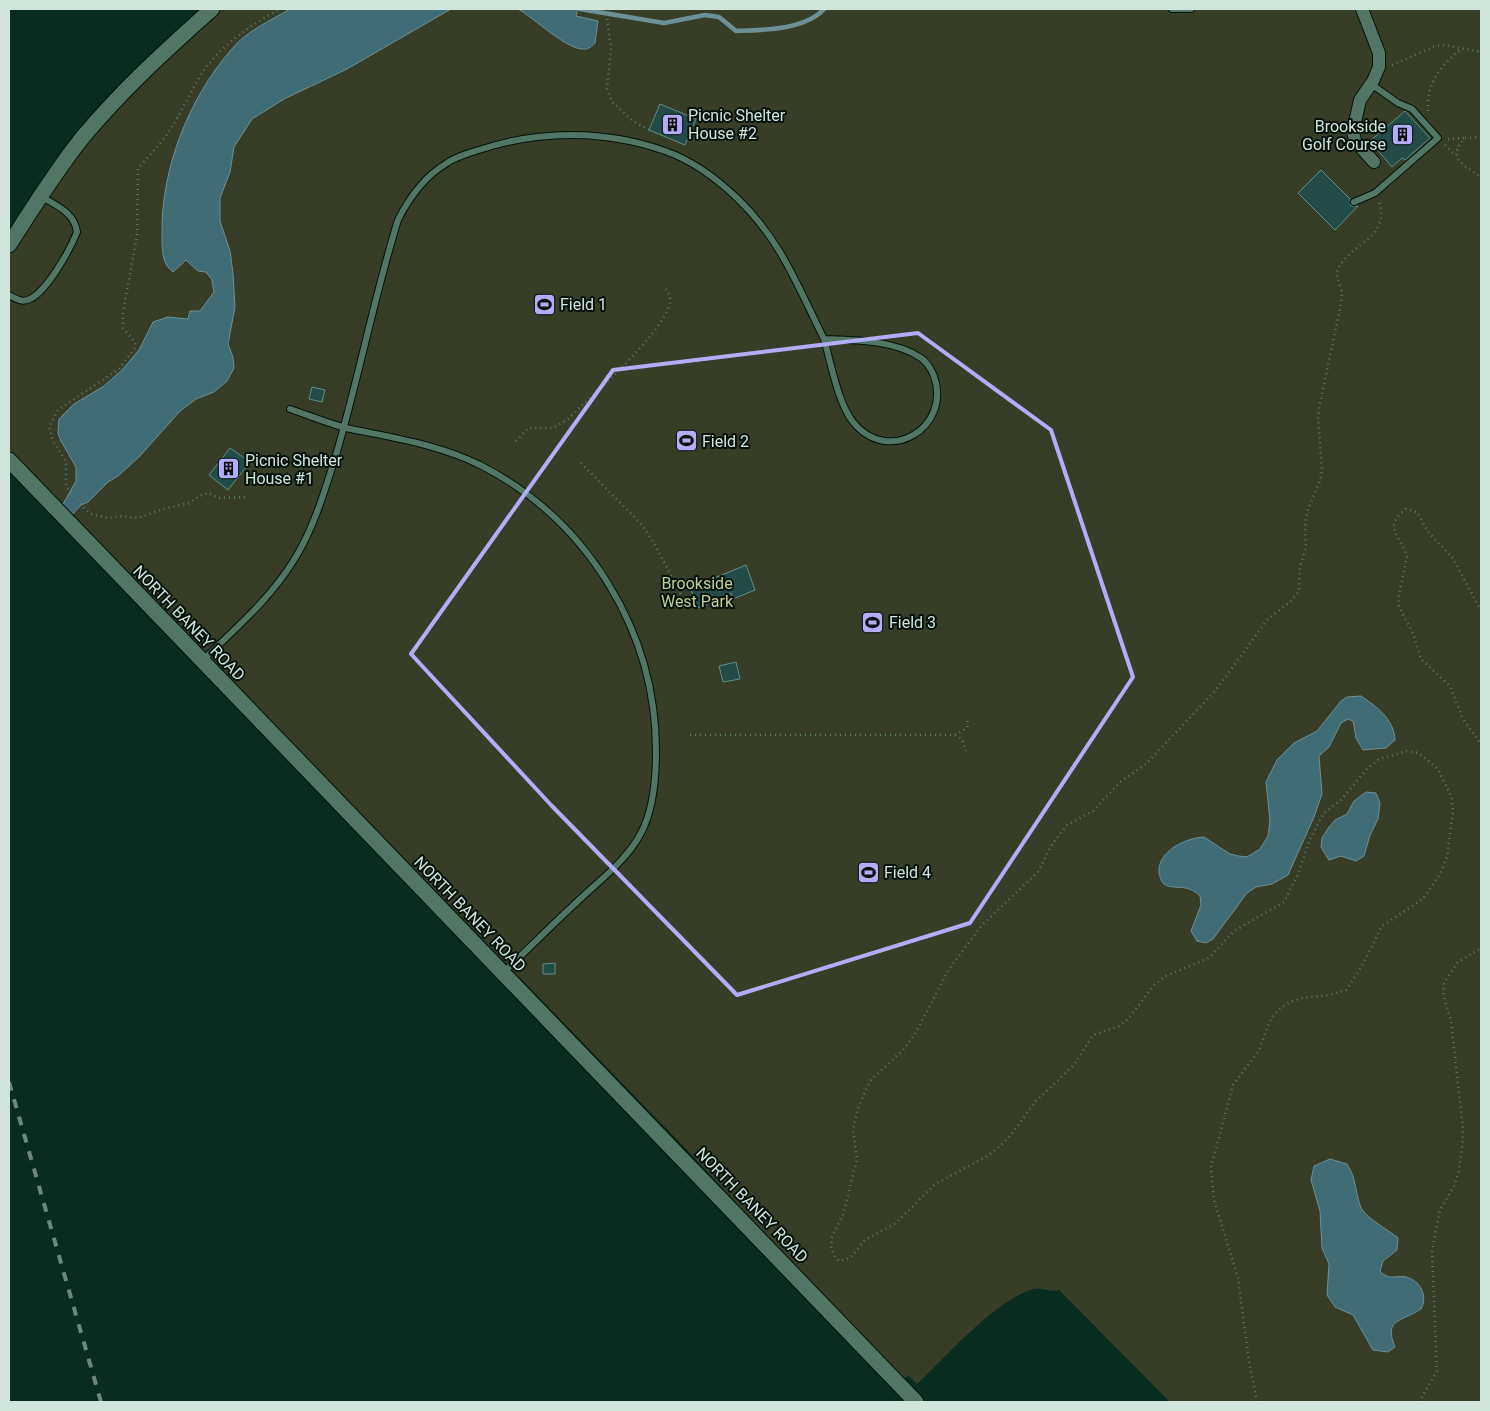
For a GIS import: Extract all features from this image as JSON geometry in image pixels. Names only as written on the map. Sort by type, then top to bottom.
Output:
[{"type":"street","points":[[9,245],[40,196],[76,146],[106,111],[212,9]]},
{"type":"street","points":[[1362,9],[1379,54],[1379,67],[1374,80],[1360,100],[1353,131],[1355,141],[1374,162]]},
{"type":"street","name":"NORTH BANEY ROAD","points":[[9,460],[912,1397]]},
{"type":"lane","points":[[1172,9],[1191,9]]},
{"type":"lane","points":[[1354,202],[1375,193],[1438,138],[1412,109],[1398,103],[1374,80]]},
{"type":"lane","points":[[202,661],[255,610],[295,559],[322,501],[344,427],[393,236],[404,208],[434,172],[448,162],[498,144],[558,135],[597,135],[628,140],[664,150],[693,165],[736,197],[774,239],[788,261],[824,339],[845,409],[865,434],[878,440],[904,440],[915,434],[932,417],[938,399],[938,389],[932,371],[922,358],[910,352],[885,345],[824,339]]},
{"type":"lane","points":[[9,295],[20,301],[30,300],[38,293],[50,278],[77,232],[73,219],[64,210],[40,196]]},
{"type":"lane","points":[[290,409],[344,427],[433,446],[482,466],[517,486],[567,529],[600,570],[626,615],[642,654],[654,718],[656,764],[652,801],[642,832],[622,859],[503,973]]},
{"type":"path","points":[[245,497],[218,498],[208,493],[199,496],[190,503],[131,519],[120,516],[108,518],[91,514],[68,491],[66,486],[66,461],[53,441],[50,427],[58,410],[119,369],[135,348],[135,342],[123,328],[123,312],[136,250],[138,168],[161,142],[176,121],[207,67],[231,41],[251,25],[279,9]]},
{"type":"path","points":[[606,9],[611,64],[607,89],[612,102],[633,122],[649,130]]},
{"type":"path","points":[[1374,80],[1398,62],[1434,46],[1481,52]]},
{"type":"path","points":[[1428,116],[1428,89],[1435,75],[1461,50]]},
{"type":"path","points":[[1438,138],[1481,137]]},
{"type":"path","points":[[1438,138],[1461,163],[1481,176]]},
{"type":"path","points":[[1456,156],[1456,149],[1465,138]]},
{"type":"path","points":[[1257,1402],[1248,1361],[1238,1278],[1214,1200],[1211,1167],[1233,1085],[1255,1058],[1270,1021],[1278,1010],[1290,1002],[1302,998],[1329,995],[1346,990],[1361,968],[1382,926],[1423,899],[1440,874],[1447,857],[1453,811],[1452,798],[1438,769],[1419,753],[1407,751],[1393,753],[1379,759],[1367,769],[1352,788],[1324,812],[1284,902],[1234,931],[1209,958],[1166,976],[1154,985],[1128,1018],[1119,1026],[1093,1034],[1074,1065],[1035,1102],[1011,1135],[998,1148],[986,1157],[935,1184],[896,1223],[865,1240],[850,1258],[839,1260],[835,1257],[831,1248],[832,1237],[844,1212],[857,1160],[853,1129],[864,1091],[870,1081],[892,1062],[915,1034],[949,969],[982,925],[1038,872],[1051,846],[1067,825],[1093,811],[1120,782],[1146,764],[1216,690],[1267,620],[1291,601],[1299,591],[1300,566],[1306,548],[1305,523],[1322,470],[1318,416],[1341,304],[1342,292],[1336,273],[1339,265],[1365,243],[1380,223],[1381,205],[1375,193]]},
{"type":"path","points":[[516,441],[528,428],[553,428],[568,419],[650,337],[664,316],[670,302],[670,296],[666,289]]},
{"type":"path","points":[[582,463],[641,524],[675,580],[684,600],[660,610]]},
{"type":"path","points":[[1481,611],[1453,558],[1428,532],[1417,512],[1406,508],[1395,520],[1394,533],[1406,550],[1407,558],[1398,598],[1399,607],[1413,633],[1421,659],[1450,686],[1463,719],[1481,744]]},
{"type":"path","points":[[955,735],[966,728],[968,718]]},
{"type":"path","points":[[690,735],[955,735],[962,739],[966,751]]},
{"type":"path","points":[[1419,1402],[1437,1371],[1432,1252],[1440,1210],[1454,1186],[1462,1150],[1462,1129],[1450,1021],[1443,993],[1444,983],[1457,963],[1481,948]]},
{"type":"highlighted area","points":[[918,333],[1051,430],[1133,677],[970,923],[737,995],[551,805],[411,654],[613,370]]},
{"type":"green space","name":"Brookside West Park","points":[[220,9],[1481,9],[1481,1402],[1170,1402],[1059,1290],[1037,1289],[1018,1295],[987,1317],[917,1384],[908,1375],[902,1381],[690,1153],[9,452],[9,254],[68,164],[117,106]]},
{"type":"water","points":[[290,9],[451,9],[347,69],[284,99],[252,119],[234,147],[230,172],[220,198],[220,221],[230,251],[233,273],[235,307],[228,344],[233,357],[234,368],[227,381],[214,392],[196,399],[180,411],[139,457],[118,476],[108,482],[88,502],[81,505],[71,516],[62,506],[76,481],[76,467],[58,433],[59,419],[74,404],[104,386],[122,370],[139,350],[153,322],[168,317],[188,319],[190,311],[200,311],[214,292],[212,280],[206,272],[198,271],[186,260],[173,272],[166,264],[163,254],[163,209],[166,184],[180,136],[190,112],[216,69],[237,43],[259,27]]},
{"type":"water","points":[[518,9],[578,9],[576,16],[598,21],[595,43],[585,49],[570,45]]},
{"type":"water","points":[[1361,696],[1384,714],[1392,726],[1395,740],[1386,748],[1363,750],[1356,738],[1353,721],[1348,719],[1341,723],[1329,747],[1319,756],[1322,794],[1314,817],[1288,875],[1272,884],[1256,887],[1247,893],[1213,939],[1206,943],[1197,941],[1191,931],[1201,905],[1200,896],[1190,889],[1171,887],[1164,884],[1159,873],[1163,858],[1181,843],[1204,837],[1230,854],[1239,856],[1247,857],[1260,849],[1268,836],[1270,821],[1266,782],[1277,760],[1294,743],[1317,731],[1341,701],[1347,697]]},
{"type":"water","points":[[1366,792],[1376,793],[1380,803],[1378,819],[1370,835],[1364,856],[1356,861],[1341,856],[1329,860],[1321,847],[1322,838],[1335,820],[1347,814],[1354,801]]},
{"type":"water","points":[[1330,1159],[1347,1164],[1352,1174],[1362,1210],[1371,1219],[1398,1238],[1397,1250],[1383,1261],[1380,1271],[1389,1277],[1406,1277],[1411,1279],[1422,1290],[1424,1299],[1421,1309],[1396,1322],[1391,1331],[1395,1347],[1388,1352],[1373,1350],[1353,1315],[1335,1307],[1327,1295],[1329,1264],[1322,1248],[1320,1211],[1311,1180],[1314,1166]]},
{"type":"building","name":"Picnic Shelter House #2","points":[[660,104],[696,119],[685,145],[649,130]]},
{"type":"building","name":"Brookside Golf Course","points":[[1405,111],[1430,138],[1405,160],[1402,158],[1392,167],[1370,141]]},
{"type":"building","points":[[1321,170],[1350,199],[1351,206],[1358,206],[1335,230],[1298,193]]},
{"type":"building","points":[[312,387],[325,390],[322,402],[309,399]]},
{"type":"building","name":"Picnic Shelter House #1","points":[[230,448],[250,462],[228,490],[209,475]]},
{"type":"building","points":[[746,565],[755,590],[733,599],[731,593],[699,608],[690,588]]},
{"type":"building","points":[[736,662],[740,679],[723,682],[719,666]]},
{"type":"building","points":[[555,963],[555,974],[543,974],[543,964]]},
{"type":"waterway","points":[[580,9],[664,23],[705,15],[719,17],[736,31],[783,28],[806,21],[824,9]]},
{"type":"railway","points":[[9,1082],[101,1402]]},
{"type":"place","name":"Picnic Shelter House #2","points":[[672,124]]},
{"type":"place","name":"Brookside Golf Course","points":[[1402,135]]},
{"type":"place","name":"Field 1","points":[[544,304]]},
{"type":"place","name":"Field 2","points":[[686,441]]},
{"type":"place","name":"Picnic Shelter House #1","points":[[229,469]]},
{"type":"place","name":"Field 3","points":[[873,622]]},
{"type":"place","name":"Field 4","points":[[868,872]]}]
